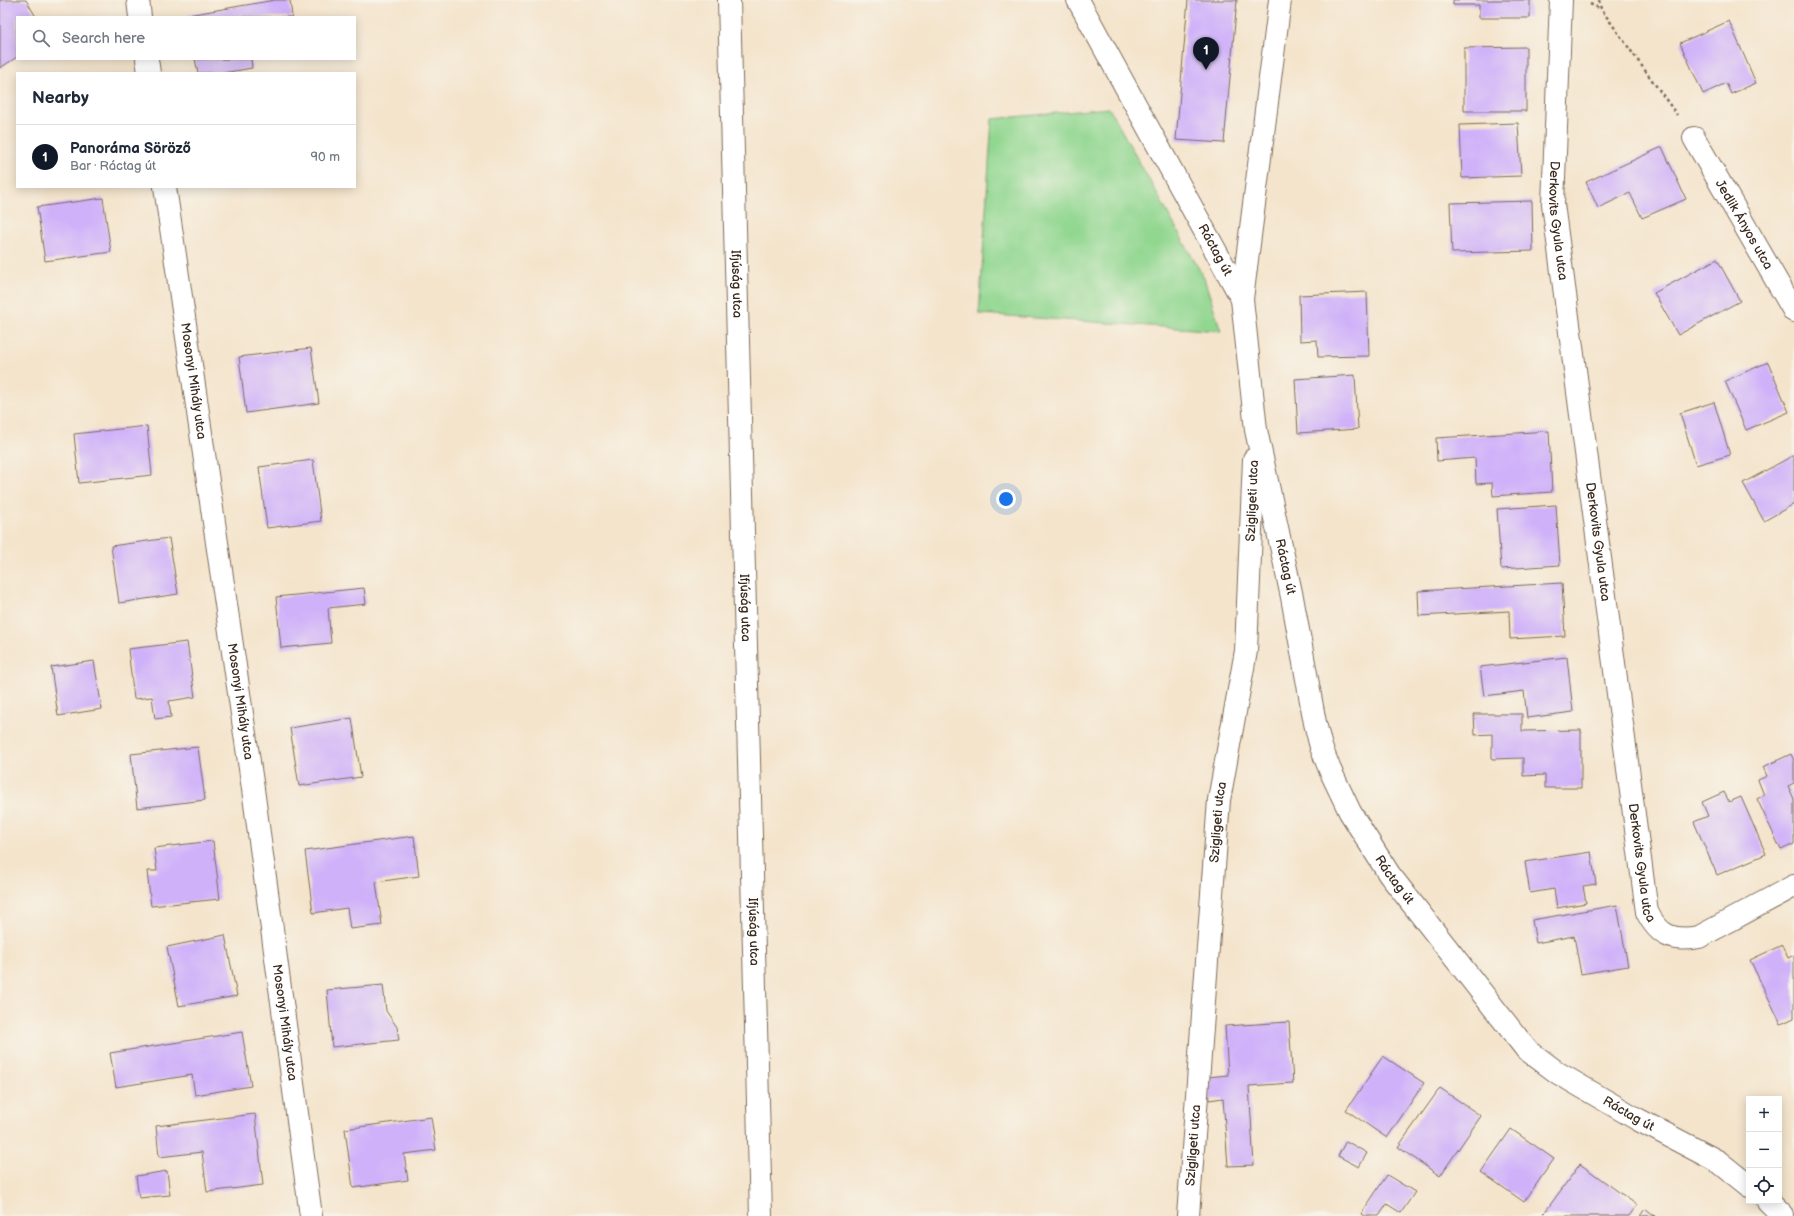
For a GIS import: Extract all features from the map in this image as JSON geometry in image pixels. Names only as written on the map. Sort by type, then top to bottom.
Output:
[{"type":"street","points":[[138,0],[140,16]]},
{"type":"street","name":"Ifjúság utca","points":[[729,0],[761,1216]]},
{"type":"street","name":"Ráctag út","points":[[1078,0],[1242,299]]},
{"type":"street","name":"Ráctag út","points":[[1242,299],[1280,0]]},
{"type":"street","name":"Derkovits Gyula utca","points":[[1561,0],[1553,204],[1648,912],[1654,925],[1664,934],[1673,939],[1684,940],[1699,937],[1794,886]]},
{"type":"street","points":[[147,60],[149,72]]},
{"type":"street","name":"Jedlik Ányos utca","points":[[1694,138],[1794,311]]},
{"type":"street","name":"Mosonyi Mihály utca","points":[[165,188],[251,782],[310,1216]]},
{"type":"street","points":[[1242,299],[1256,430]]},
{"type":"street","name":"Ráctag út","points":[[1256,430],[1292,597],[1321,747],[1350,812],[1388,874],[1526,1049],[1558,1073],[1624,1112],[1719,1162],[1746,1184]]},
{"type":"street","name":"Szigligeti utca","points":[[1193,1213],[1219,800],[1246,650],[1256,430]]},
{"type":"street","points":[[1771,1204],[1783,1216]]},
{"type":"path","points":[[1599,0],[1601,9],[1694,138]]},
{"type":"green space","points":[[1109,108],[1204,278],[1221,331],[979,314],[992,119]]},
{"type":"building","points":[[26,0],[35,16],[16,16],[16,58],[0,68],[0,1]]},
{"type":"building","points":[[275,0],[290,0],[292,16],[188,16]]},
{"type":"building","points":[[1188,0],[1237,0],[1224,143],[1176,140]]},
{"type":"building","points":[[1453,0],[1530,0],[1530,18],[1479,18],[1479,5],[1453,5]]},
{"type":"building","points":[[1729,21],[1756,83],[1731,94],[1726,83],[1703,94],[1680,43]]},
{"type":"building","points":[[1526,47],[1526,111],[1464,111],[1464,48]]},
{"type":"building","points":[[195,60],[251,60],[252,68],[229,72],[198,72]]},
{"type":"building","points":[[1518,123],[1521,176],[1462,178],[1460,125]]},
{"type":"building","points":[[1662,147],[1686,199],[1642,218],[1630,193],[1598,208],[1586,182]]},
{"type":"building","points":[[103,198],[111,252],[45,261],[37,207]]},
{"type":"building","points":[[1532,201],[1533,251],[1452,253],[1450,203]]},
{"type":"building","points":[[1717,259],[1740,301],[1678,335],[1654,293]]},
{"type":"building","points":[[1367,292],[1369,356],[1318,357],[1317,340],[1300,341],[1299,295]]},
{"type":"building","points":[[311,348],[319,403],[246,413],[239,357]]},
{"type":"building","points":[[1768,362],[1789,412],[1746,430],[1725,381]]},
{"type":"building","points":[[1355,375],[1358,429],[1298,433],[1295,379]]},
{"type":"building","points":[[1714,402],[1730,455],[1696,465],[1680,413]]},
{"type":"building","points":[[147,426],[152,475],[79,483],[74,434]]},
{"type":"building","points":[[1549,431],[1552,492],[1493,496],[1492,483],[1476,484],[1475,458],[1437,461],[1436,438]]},
{"type":"building","points":[[1794,455],[1794,504],[1764,521],[1743,483]]},
{"type":"building","points":[[313,460],[321,521],[267,528],[259,467]]},
{"type":"building","points":[[1556,505],[1560,565],[1501,569],[1497,509]]},
{"type":"building","points":[[169,538],[178,594],[119,603],[111,546]]},
{"type":"building","points":[[1562,583],[1565,636],[1510,639],[1509,611],[1419,616],[1418,591]]},
{"type":"building","points":[[364,588],[366,604],[328,608],[331,643],[281,648],[276,597]]},
{"type":"building","points":[[187,642],[195,697],[169,701],[171,717],[155,719],[152,697],[134,699],[128,649]]},
{"type":"building","points":[[1567,657],[1573,712],[1527,718],[1524,691],[1484,696],[1480,667]]},
{"type":"building","points":[[94,661],[102,709],[58,716],[51,667]]},
{"type":"building","points":[[1474,714],[1522,714],[1522,731],[1581,730],[1581,788],[1545,788],[1545,775],[1523,776],[1523,758],[1492,759],[1492,734],[1475,735]]},
{"type":"building","points":[[352,718],[361,777],[299,786],[290,728]]},
{"type":"building","points":[[198,747],[205,800],[137,808],[131,754]]},
{"type":"building","points":[[1791,754],[1794,761],[1794,783],[1788,786],[1794,799],[1794,844],[1781,850],[1757,799],[1764,795],[1758,780],[1767,776],[1763,767]]},
{"type":"building","points":[[1724,792],[1729,802],[1741,797],[1766,854],[1717,875],[1694,822],[1708,816],[1702,802]]},
{"type":"building","points":[[414,836],[419,876],[376,882],[382,925],[350,929],[347,908],[313,913],[305,851]]},
{"type":"building","points":[[213,841],[220,899],[151,906],[147,871],[157,871],[154,848]]},
{"type":"building","points":[[1591,852],[1596,884],[1583,886],[1586,903],[1557,908],[1554,889],[1530,893],[1525,862]]},
{"type":"building","points":[[1617,905],[1628,966],[1581,974],[1574,936],[1536,943],[1532,920]]},
{"type":"building","points":[[225,935],[237,996],[179,1006],[167,947]]},
{"type":"building","points":[[1782,945],[1788,958],[1794,955],[1794,1018],[1781,1024],[1750,960]]},
{"type":"building","points":[[383,985],[386,1011],[397,1027],[399,1040],[332,1047],[327,990]]},
{"type":"building","points":[[1289,1022],[1293,1083],[1249,1086],[1254,1165],[1228,1166],[1223,1098],[1209,1100],[1207,1077],[1228,1075],[1225,1026]]},
{"type":"building","points":[[242,1032],[251,1086],[195,1095],[192,1075],[116,1087],[110,1053]]},
{"type":"building","points":[[1383,1056],[1424,1083],[1387,1138],[1346,1110]]},
{"type":"building","points":[[1440,1088],[1481,1116],[1440,1176],[1398,1147]]},
{"type":"building","points":[[255,1114],[263,1185],[207,1192],[202,1152],[159,1157],[156,1126]]},
{"type":"building","points":[[431,1117],[436,1150],[404,1154],[408,1180],[353,1188],[345,1129]]},
{"type":"building","points":[[1511,1129],[1554,1159],[1524,1202],[1481,1172]]},
{"type":"building","points":[[1346,1141],[1367,1153],[1359,1167],[1338,1156]]},
{"type":"building","points":[[1580,1164],[1637,1205],[1629,1216],[1542,1216]]},
{"type":"building","points":[[167,1171],[170,1195],[139,1198],[136,1176]]},
{"type":"building","points":[[1387,1175],[1415,1192],[1401,1213],[1387,1204],[1379,1216],[1364,1216],[1361,1214]]},
{"type":"building","points":[[1646,1209],[1655,1216],[1641,1216]]},
{"type":"place","name":"Panoráma Söröző","points":[[1206,70]]}]
